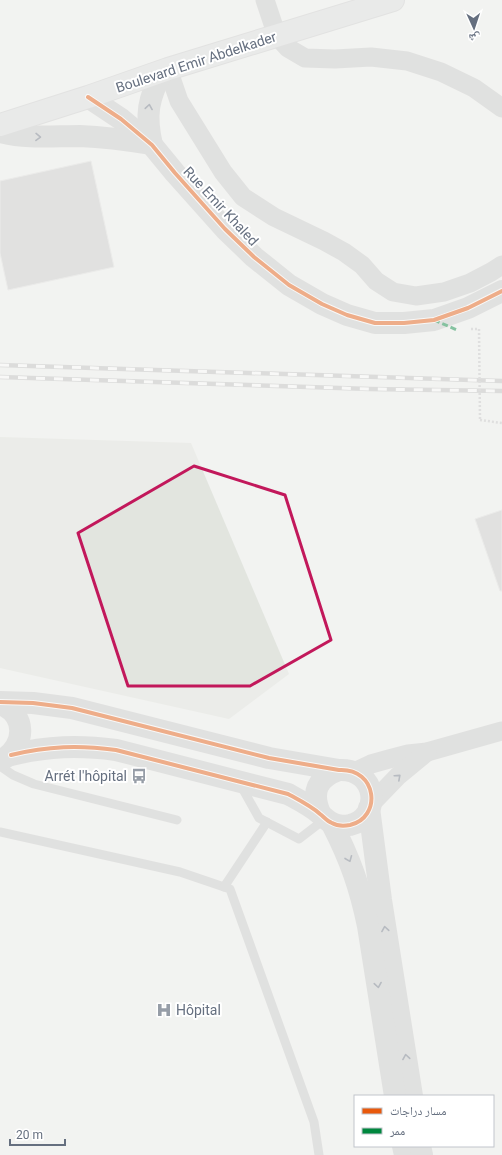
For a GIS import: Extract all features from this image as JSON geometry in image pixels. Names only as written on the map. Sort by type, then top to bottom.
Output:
[{"type":"main road","name":"Boulevard Emir Abdelkader","points":[[2,134],[88,97],[166,70],[277,36],[380,2]]},
{"type":"street","points":[[265,0],[277,36],[288,48],[305,58],[335,59],[371,57],[407,60],[441,72],[474,88],[502,108]]},
{"type":"street","points":[[2,134],[94,137],[120,139],[152,145],[148,114],[156,84],[166,70]]},
{"type":"street","points":[[166,70],[179,101],[223,172],[243,197],[274,217],[344,252],[362,265],[376,281],[393,292],[416,296],[444,292],[470,283],[502,265]]},
{"type":"street","name":"Rue Emir Khaled","points":[[88,97],[122,119],[152,145],[225,230],[254,257],[289,285],[322,304],[347,315],[375,322],[404,323],[434,320],[468,308],[502,291]]},
{"type":"street","points":[[0,703],[14,713],[19,723],[21,734],[18,745],[4,760]]},
{"type":"street","points":[[0,703],[34,703],[72,708],[255,754],[346,771],[362,777],[368,784],[371,794],[370,806],[381,900],[412,1095]]},
{"type":"street","points":[[395,1095],[370,933],[363,899],[345,848],[316,805],[315,796],[322,779],[330,773],[346,771],[408,754],[427,752],[502,731]]},
{"type":"street","points":[[4,760],[28,751],[69,746],[116,750],[288,794],[305,803],[326,819],[343,826],[354,824],[363,818],[370,806],[398,776],[427,752]]},
{"type":"lane","points":[[4,760],[13,775],[34,784],[177,820]]},
{"type":"lane","points":[[238,781],[258,818],[299,839],[326,819]]},
{"type":"lane","points":[[224,887],[267,822]]},
{"type":"lane","points":[[0,832],[180,872],[230,889],[314,1122],[319,1155]]},
{"type":"path","points":[[479,329],[480,420],[502,423]]},
{"type":"highlighted area","points":[[194,466],[285,495],[331,640],[250,686],[128,686],[78,533]]},
{"type":"shaded area","points":[[0,437],[191,443],[289,674],[229,719],[0,668]]},
{"type":"building","points":[[91,161],[114,267],[8,290],[0,253],[0,181]]},
{"type":"building","points":[[502,510],[502,591],[500,591],[475,519]]},
{"type":"railway","points":[[0,365],[502,381]]},
{"type":"railway","points":[[0,377],[370,389],[502,391]]},
{"type":"marked path","points":[[434,320],[457,330]]},
{"type":"cycle path","points":[[88,97],[121,119],[152,145],[225,229],[254,257],[289,285],[322,304],[347,315],[375,323],[404,323],[434,320],[468,308],[502,291]]},
{"type":"cycle path","points":[[0,702],[33,703],[72,708],[269,758],[352,772],[362,777],[368,785],[371,794],[371,804],[367,813],[360,821],[343,826],[334,824],[313,808],[288,794],[116,750],[89,747],[64,747],[11,755]]},
{"type":"place","name":"Arrét l'hôpital","points":[[139,776]]},
{"type":"place","name":"Hôpital","points":[[164,1010]]}]
